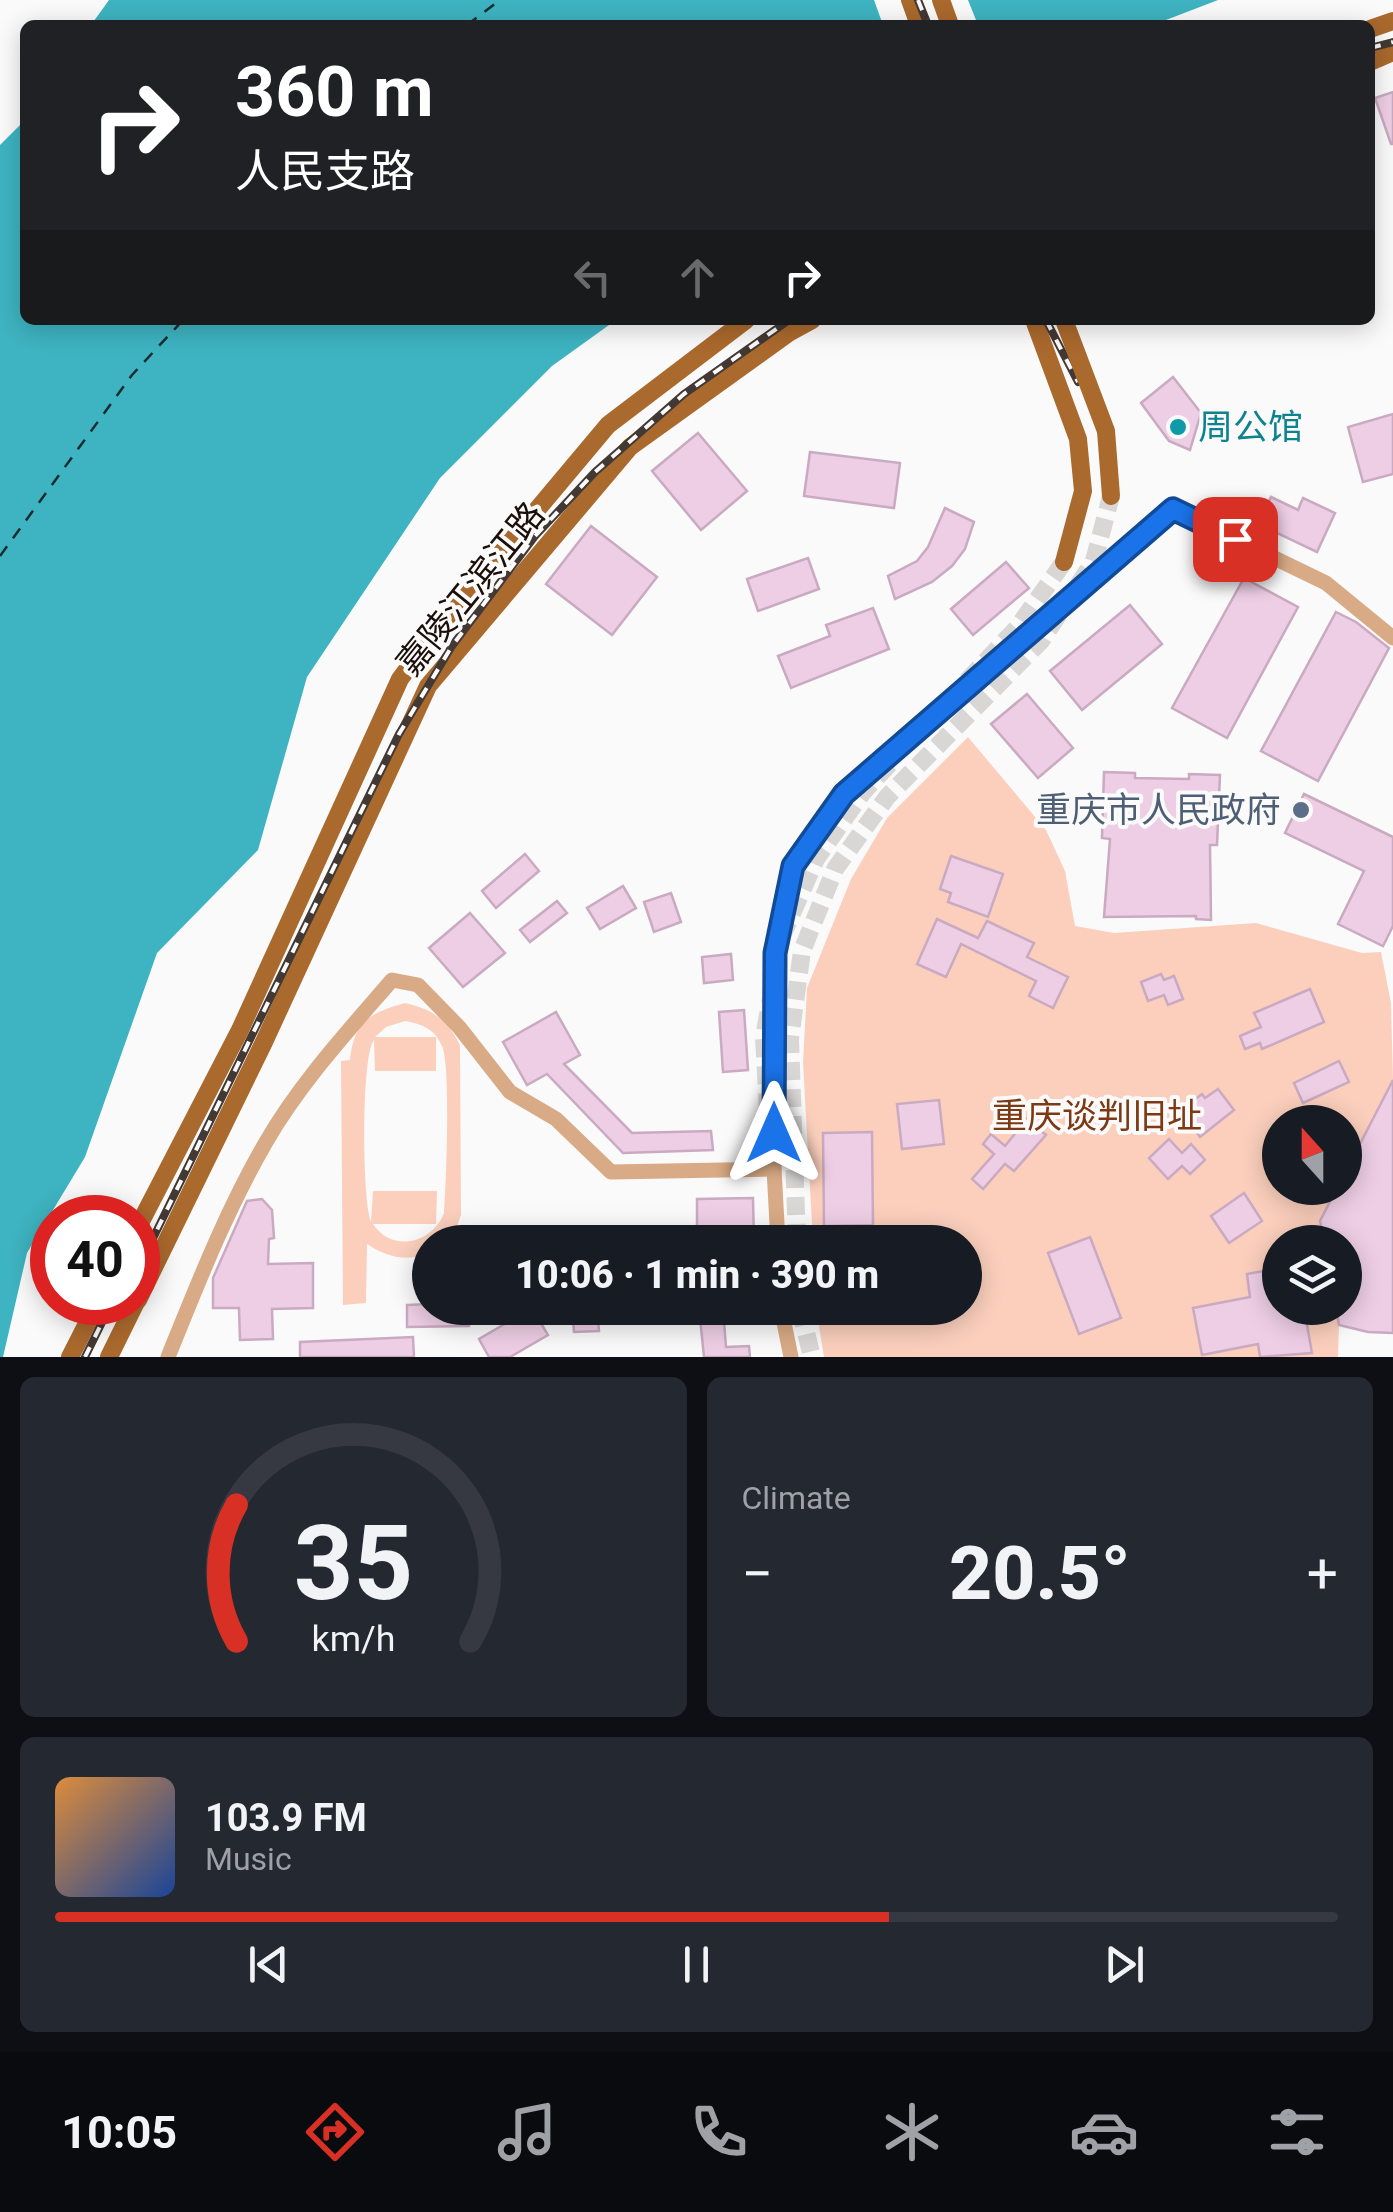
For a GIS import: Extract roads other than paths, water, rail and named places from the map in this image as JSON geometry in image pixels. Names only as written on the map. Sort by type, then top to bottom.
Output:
[{"type":"main road","name":"嘉陵江滨江路","points":[[155,1195],[240,1030],[400,679],[437,629],[608,425],[739,325]]},
{"type":"main road","name":"嘉陵江滨江路","points":[[160,1254],[264,1042],[428,686],[630,447],[803,325]]},
{"type":"main road","points":[[1036,325],[1078,439],[1082,491],[1064,562]]},
{"type":"main road","points":[[1066,325],[1106,431],[1111,496]]},
{"type":"main road","points":[[70,1357],[86,1325]]},
{"type":"main road","name":"嘉陵江滨江路","points":[[110,1357],[125,1325]]},
{"type":"street","points":[[777,1225],[775,953],[793,866],[844,794],[1173,509],[1326,583],[1393,638]]},
{"type":"street","points":[[168,1357],[210,1248],[267,1139],[332,1049],[392,980],[418,985],[459,1027],[510,1092],[556,1119],[611,1172],[774,1169]]},
{"type":"street","points":[[784,1325],[791,1357]]},
{"type":"water","points":[[109,0],[1218,0],[1166,20],[95,20]]},
{"type":"water","points":[[20,125],[20,325],[609,325],[552,366],[440,478],[307,677],[258,850],[157,953],[85,1157],[62,1195],[30,1195],[30,1248],[0,1357],[0,145]]},
{"type":"tunnel","points":[[796,1225],[790,1039],[802,951],[835,869],[887,797],[1041,641],[1094,561],[1111,496]]},
{"type":"tunnel","points":[[967,681],[1017,628],[1064,562]]},
{"type":"tunnel","points":[[781,938],[816,859],[863,792],[894,759]]},
{"type":"tunnel","points":[[768,1111],[764,1037],[771,998]]},
{"type":"tunnel","points":[[804,1325],[812,1357]]},
{"type":"railway","points":[[918,0],[926,20]]},
{"type":"railway","points":[[1375,47],[1393,42]]},
{"type":"railway","points":[[160,1224],[399,734],[452,646],[535,536],[595,472],[684,394],[782,325]]},
{"type":"railway","points":[[1049,325],[1078,382]]},
{"type":"railway","points":[[85,1357],[101,1325]]},
{"type":"place","name":"周公馆","points":[[1178,427]]},
{"type":"place","name":"重庆市人民政府","points":[[1301,810]]},
{"type":"park label","name":"重庆谈判旧址","points":[[1097,1116]]}]
